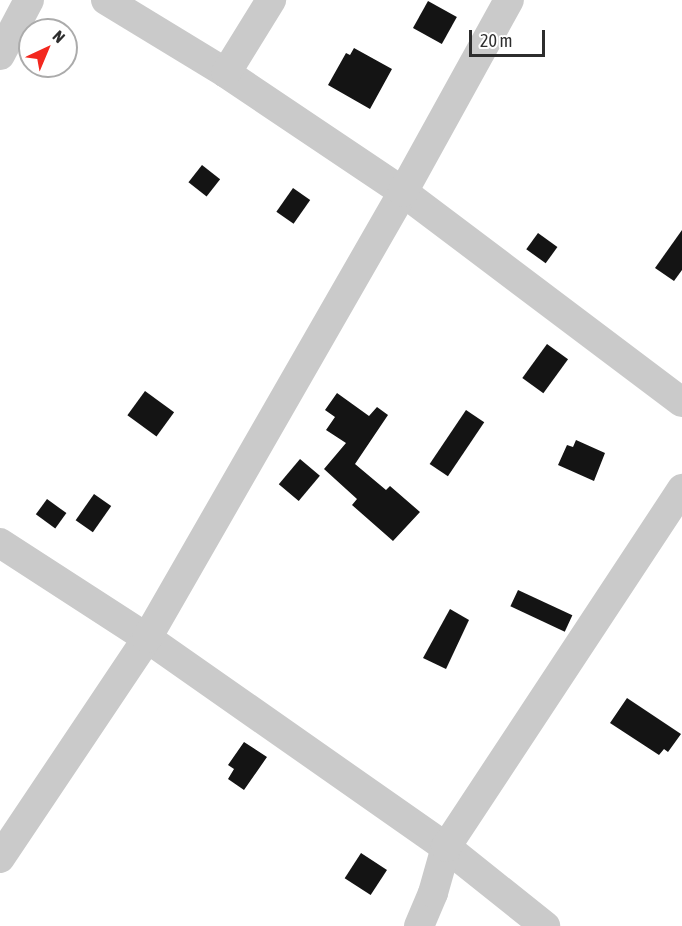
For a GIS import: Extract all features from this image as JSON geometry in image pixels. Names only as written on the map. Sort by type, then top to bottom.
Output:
[{"type":"street","points":[[0,55],[29,0]]},
{"type":"street","points":[[106,0],[226,73],[403,192],[682,402]]},
{"type":"street","points":[[226,73],[271,0]]},
{"type":"street","points":[[0,858],[147,638],[403,192],[509,0]]},
{"type":"street","points":[[419,926],[446,847],[682,489]]},
{"type":"street","points":[[0,543],[147,638],[446,847],[545,926]]},
{"type":"building","points":[[428,1],[457,17],[442,44],[413,28]]},
{"type":"building","points":[[354,48],[392,69],[370,109],[328,85],[346,53],[350,55]]},
{"type":"building","points":[[202,165],[220,179],[207,196],[188,182]]},
{"type":"building","points":[[293,188],[310,200],[294,224],[276,212]]},
{"type":"building","points":[[682,230],[682,270],[674,281],[655,268]]},
{"type":"building","points":[[538,233],[557,247],[546,263],[526,249]]},
{"type":"building","points":[[547,344],[568,359],[543,393],[522,378]]},
{"type":"building","points":[[145,391],[174,412],[156,436],[127,415]]},
{"type":"building","points":[[337,393],[369,416],[377,407],[388,415],[355,464],[386,490],[390,486],[420,512],[393,541],[352,505],[357,499],[324,469],[346,443],[326,430],[335,417],[325,410]]},
{"type":"building","points":[[466,410],[484,422],[448,476],[430,464]]},
{"type":"building","points":[[576,440],[605,453],[594,481],[558,465],[567,445],[573,447]]},
{"type":"building","points":[[300,459],[320,476],[299,501],[279,484]]},
{"type":"building","points":[[94,494],[111,506],[93,532],[76,520]]},
{"type":"building","points":[[47,499],[66,513],[55,528],[36,514]]},
{"type":"building","points":[[518,590],[572,615],[565,632],[510,606]]},
{"type":"building","points":[[450,609],[469,620],[446,669],[423,658]]},
{"type":"building","points":[[627,698],[681,734],[668,752],[664,749],[659,755],[610,723]]},
{"type":"building","points":[[244,742],[267,757],[244,790],[228,779],[234,769],[228,765]]},
{"type":"building","points":[[361,853],[387,870],[371,895],[345,878]]}]
